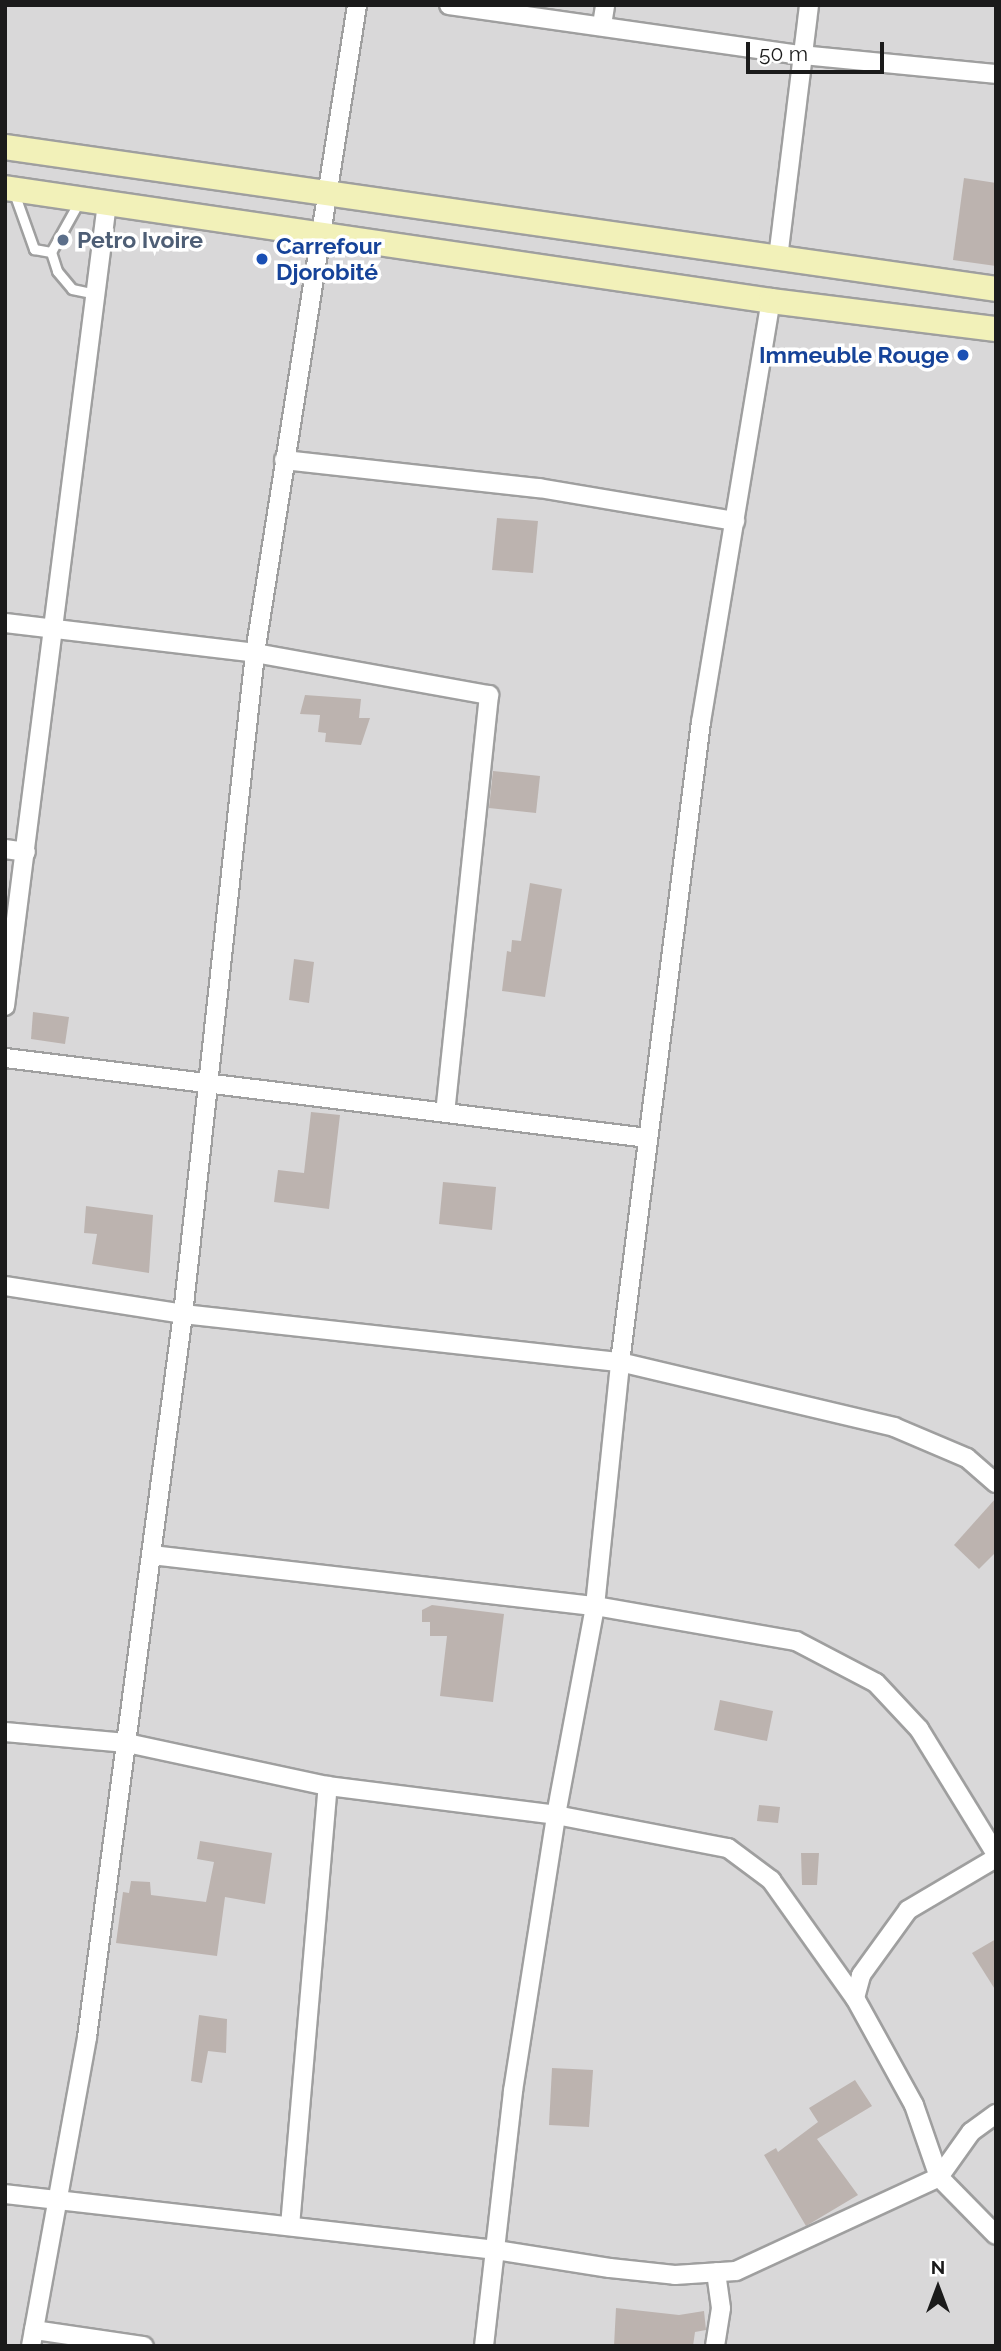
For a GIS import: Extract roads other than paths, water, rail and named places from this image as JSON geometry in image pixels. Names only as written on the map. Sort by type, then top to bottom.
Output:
[{"type":"main road","points":[[5,148],[330,191],[996,289]]},
{"type":"main road","points":[[9,188],[323,232],[771,301],[996,330]]},
{"type":"street","points":[[144,2346],[33,2338],[60,2201],[152,1555],[183,1314],[255,653],[284,460],[330,191],[357,5]]},
{"type":"street","points":[[449,5],[802,55],[996,74]]},
{"type":"street","points":[[602,25],[605,5]]},
{"type":"street","points":[[778,258],[809,5]]},
{"type":"street","points":[[5,1006],[107,203]]},
{"type":"street","points":[[484,2346],[513,2091],[556,1815],[595,1606],[620,1362],[701,722],[771,301]]},
{"type":"street","points":[[284,460],[539,488],[734,521]]},
{"type":"street","points":[[5,623],[255,653],[489,695],[445,1111]]},
{"type":"street","points":[[5,849],[26,852]]},
{"type":"street","points":[[5,1058],[647,1138]]},
{"type":"street","points":[[5,1286],[183,1314],[620,1362],[894,1427],[967,1458],[996,1483]]},
{"type":"street","points":[[152,1555],[595,1606],[796,1641],[876,1683],[919,1729],[996,1856],[908,1910],[861,1975],[855,1998]]},
{"type":"street","points":[[5,1732],[127,1743],[328,1786],[556,1815],[728,1848],[771,1880],[855,1998],[914,2105],[939,2178],[996,2235]]},
{"type":"street","points":[[290,2226],[328,1786]]},
{"type":"street","points":[[5,2194],[495,2250],[610,2269],[674,2275],[716,2272],[747,2266],[939,2178],[971,2132],[996,2114]]},
{"type":"street","points":[[715,2346],[721,2308],[716,2272]]},
{"type":"lane","points":[[9,188],[34,249],[51,252]]},
{"type":"lane","points":[[80,199],[51,252],[57,271],[72,289],[96,294]]},
{"type":"place","name":"Petro Ivoire","points":[[63,240]]},
{"type":"place","name":"Carrefour Djorobité","points":[[262,259]]},
{"type":"place","name":"Immeuble Rouge","points":[[963,355]]}]
